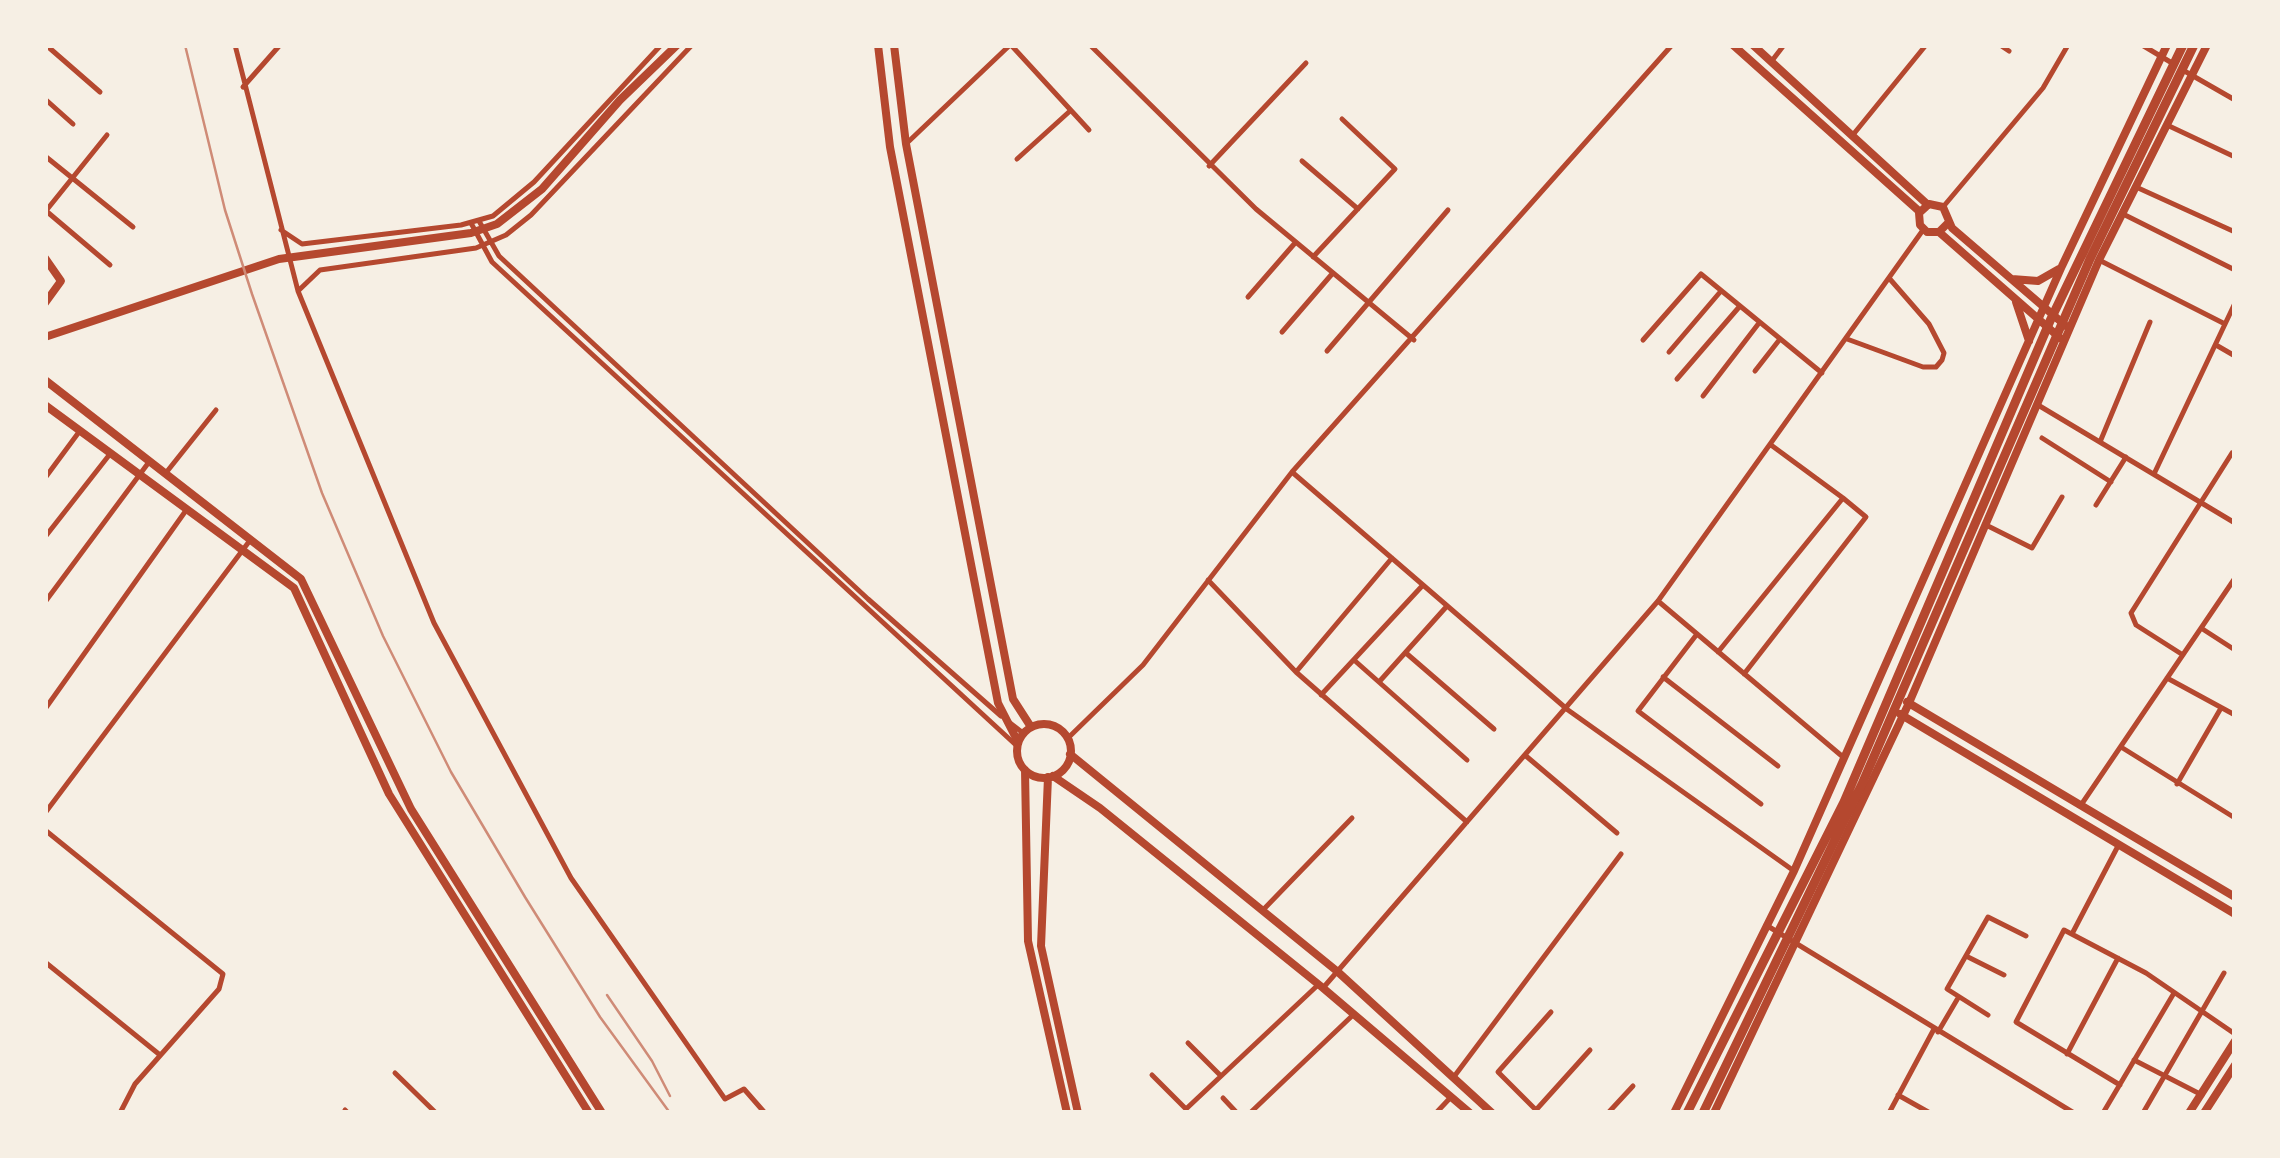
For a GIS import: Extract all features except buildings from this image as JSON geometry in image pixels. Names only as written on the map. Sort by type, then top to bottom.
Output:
[{"type":"main road","points":[[1687,1113],[1844,802],[2050,321],[2183,45]]},
{"type":"main road","points":[[1703,1113],[1862,784],[2090,259],[2194,45]]},
{"type":"street","points":[[46,45],[100,92]]},
{"type":"street","points":[[235,45],[298,291],[434,624],[571,878],[725,1099],[744,1089],[766,1113]]},
{"type":"street","points":[[243,87],[280,45]]},
{"type":"street","points":[[279,228],[302,244],[479,221],[513,203],[661,45]]},
{"type":"street","points":[[45,337],[279,258],[471,234],[497,224],[542,189],[620,100],[677,45]]},
{"type":"street","points":[[298,291],[320,270],[491,243],[531,216],[692,45]]},
{"type":"street","points":[[878,45],[890,147],[1003,717]]},
{"type":"street","points":[[894,45],[906,144],[1022,737],[1028,941],[1066,1113]]},
{"type":"street","points":[[906,144],[1011,45],[1089,130]]},
{"type":"street","points":[[1090,45],[1209,166],[1414,340]]},
{"type":"street","points":[[1068,738],[1142,664],[1292,472],[1414,340],[1672,45]]},
{"type":"street","points":[[1152,1074],[1186,1109],[1338,972],[1568,710],[1658,601],[1924,230],[1920,212],[1733,45]]},
{"type":"street","points":[[1753,45],[1928,204],[1943,207]]},
{"type":"street","points":[[1770,62],[1784,45]]},
{"type":"street","points":[[1852,136],[1926,45]]},
{"type":"street","points":[[2000,45],[2009,51]]},
{"type":"street","points":[[1943,207],[2043,88],[2068,45]]},
{"type":"street","points":[[2142,45],[2235,100]]},
{"type":"street","points":[[1674,1113],[1794,871],[2043,308],[2167,45]]},
{"type":"street","points":[[1714,1113],[1909,703],[2062,340],[2207,45]]},
{"type":"street","points":[[1209,166],[1306,63]]},
{"type":"street","points":[[45,99],[73,124]]},
{"type":"street","points":[[1017,159],[1070,111]]},
{"type":"street","points":[[1313,257],[1395,169],[1342,119]]},
{"type":"street","points":[[2167,124],[2235,157]]},
{"type":"street","points":[[107,135],[45,211],[110,265]]},
{"type":"street","points":[[45,156],[133,228]]},
{"type":"street","points":[[1302,160],[1358,209]]},
{"type":"street","points":[[2136,187],[2235,232]]},
{"type":"street","points":[[1920,212],[1928,204]]},
{"type":"street","points":[[1943,207],[1947,224],[2068,328]]},
{"type":"street","points":[[1326,351],[1448,210]]},
{"type":"street","points":[[2123,214],[2235,270]]},
{"type":"street","points":[[479,221],[499,256],[1022,737]]},
{"type":"street","points":[[471,223],[481,246],[505,274],[1022,737]]},
{"type":"street","points":[[1939,232],[1947,224]]},
{"type":"street","points":[[1924,230],[1939,232],[2062,340]]},
{"type":"street","points":[[1248,297],[1296,242]]},
{"type":"street","points":[[45,258],[61,281],[45,303]]},
{"type":"street","points":[[2099,260],[2225,324]]},
{"type":"street","points":[[2008,277],[2038,281],[2062,266]]},
{"type":"street","points":[[1282,332],[1332,273]]},
{"type":"street","points":[[1643,340],[1699,274],[1822,373]]},
{"type":"street","points":[[1847,338],[1929,369],[1942,360],[1944,353],[1929,324],[1889,278]]},
{"type":"street","points":[[1669,352],[1722,291]]},
{"type":"street","points":[[2014,299],[2030,340]]},
{"type":"street","points":[[2154,474],[2235,303]]},
{"type":"street","points":[[1678,379],[1740,306]]},
{"type":"street","points":[[1703,396],[1760,322]]},
{"type":"street","points":[[2100,442],[2150,322]]},
{"type":"street","points":[[1755,372],[1780,339]]},
{"type":"street","points":[[2215,344],[2235,356]]},
{"type":"street","points":[[45,380],[301,580],[364,721],[471,929],[602,1113]]},
{"type":"street","points":[[2035,403],[2235,522]]},
{"type":"street","points":[[46,408],[244,548],[294,588],[374,763],[471,929],[589,1113]]},
{"type":"street","points":[[166,474],[216,410]]},
{"type":"street","points":[[45,478],[79,432]]},
{"type":"street","points":[[2042,438],[2110,482]]},
{"type":"street","points":[[1744,674],[1866,517],[1771,444]]},
{"type":"street","points":[[45,538],[110,454]]},
{"type":"street","points":[[2183,655],[2136,625],[2131,613],[2232,454]]},
{"type":"street","points":[[2096,505],[2126,458]]},
{"type":"street","points":[[45,602],[149,462]]},
{"type":"street","points":[[1292,472],[1568,710],[1794,871]]},
{"type":"street","points":[[1984,524],[2032,548],[2062,497]]},
{"type":"street","points":[[1718,652],[1842,498]]},
{"type":"street","points":[[45,708],[187,509]]},
{"type":"street","points":[[45,813],[251,539]]},
{"type":"street","points":[[1296,672],[1392,558]]},
{"type":"street","points":[[1208,580],[1296,672],[1467,823]]},
{"type":"street","points":[[2081,806],[2234,583]]},
{"type":"street","points":[[1321,695],[1423,585]]},
{"type":"street","points":[[1658,601],[1844,758]]},
{"type":"street","points":[[1379,682],[1447,606]]},
{"type":"street","points":[[2201,628],[2235,650]]},
{"type":"street","points":[[1697,634],[1640,713],[1761,804]]},
{"type":"street","points":[[1406,653],[1494,729]]},
{"type":"street","points":[[1354,660],[1468,760]]},
{"type":"street","points":[[1664,677],[1778,766]]},
{"type":"street","points":[[2167,678],[2235,715]]},
{"type":"street","points":[[1877,686],[2235,897]]},
{"type":"street","points":[[1872,697],[2235,914]]},
{"type":"street","points":[[2177,784],[2221,708]]},
{"type":"street","points":[[1022,737],[1048,724],[1068,738],[1070,754],[1064,768],[1050,776]]},
{"type":"street","points":[[2121,746],[2235,818]]},
{"type":"street","points":[[1070,754],[1338,972],[1492,1113]]},
{"type":"street","points":[[1526,756],[1617,833]]},
{"type":"street","points":[[1025,770],[1050,776],[1100,808],[1321,986],[1470,1113]]},
{"type":"street","points":[[1050,776],[1041,946],[1078,1113]]},
{"type":"street","points":[[1262,911],[1352,818]]},
{"type":"street","points":[[45,830],[224,974],[219,989],[134,1084],[120,1113]]},
{"type":"street","points":[[2073,932],[2118,846]]},
{"type":"street","points":[[1454,1078],[1621,854]]},
{"type":"street","points":[[1988,1015],[1947,989],[1988,917],[2026,936]]},
{"type":"street","points":[[1766,924],[2074,1113]]},
{"type":"street","points":[[2120,1085],[2016,1020],[2062,932],[2073,932],[2118,958],[2202,1011],[2235,1038],[2189,1113]]},
{"type":"street","points":[[1966,956],[2004,974]]},
{"type":"street","points":[[2067,1054],[2118,958]]},
{"type":"street","points":[[45,962],[160,1055]]},
{"type":"street","points":[[2142,1113],[2224,974]]},
{"type":"street","points":[[2103,1113],[2174,993]]},
{"type":"street","points":[[1889,1113],[1958,998]]},
{"type":"street","points":[[1551,1012],[1498,1072],[1537,1112],[1590,1050]]},
{"type":"street","points":[[1250,1113],[1354,1014]]},
{"type":"street","points":[[1188,1043],[1221,1076]]},
{"type":"street","points":[[2134,1060],[2202,1094]]},
{"type":"street","points":[[2204,1113],[2235,1066]]},
{"type":"street","points":[[395,1073],[436,1113]]},
{"type":"street","points":[[1608,1113],[1633,1086]]},
{"type":"street","points":[[1898,1095],[1930,1113]]},
{"type":"street","points":[[1436,1113],[1451,1097]]},
{"type":"street","points":[[1223,1098],[1238,1113]]},
{"type":"railway","points":[[185,45],[225,210],[252,294],[322,493],[383,636],[451,772],[525,897],[600,1017],[670,1113]]},
{"type":"railway","points":[[607,995],[652,1061],[670,1096]]}]
